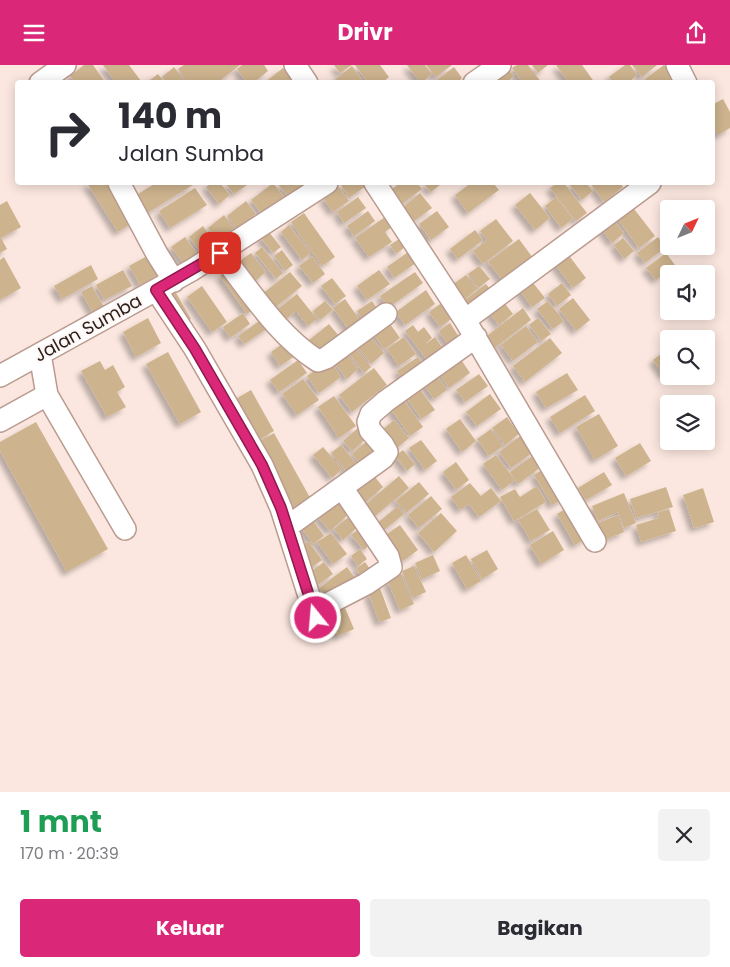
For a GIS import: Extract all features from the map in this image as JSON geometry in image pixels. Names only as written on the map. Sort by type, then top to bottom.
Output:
[{"type":"street","points":[[44,80],[65,65]]},
{"type":"street","points":[[478,80],[500,65]]},
{"type":"street","points":[[677,65],[684,80]]},
{"type":"street","points":[[120,185],[157,254],[165,285],[195,349],[262,465],[281,508],[315,614],[391,567],[388,556],[342,489]]},
{"type":"street","name":"Jalan Sumba","points":[[0,377],[220,253],[324,185]]},
{"type":"street","points":[[376,185],[470,328],[595,541]]},
{"type":"street","points":[[287,527],[383,458],[387,452],[370,430],[368,422],[371,414],[470,328],[648,185]]},
{"type":"street","points":[[220,253],[282,332],[318,361],[326,358],[386,314]]},
{"type":"street","points":[[40,354],[47,395],[125,529]]},
{"type":"street","points":[[0,421],[47,395]]},
{"type":"building","points":[[84,65],[93,65],[104,80],[73,80],[70,76]]},
{"type":"building","points":[[103,65],[129,65],[140,80],[114,80]]},
{"type":"building","points":[[184,65],[240,65],[221,80],[186,80],[178,69]]},
{"type":"building","points":[[242,65],[264,65],[268,71],[257,80],[245,80],[237,69]]},
{"type":"building","points":[[334,65],[352,65],[340,73]]},
{"type":"building","points":[[355,65],[380,65],[389,77],[386,80],[366,80]]},
{"type":"building","points":[[407,65],[425,65],[432,74],[425,80],[419,80]]},
{"type":"building","points":[[426,65],[452,65],[436,77]]},
{"type":"building","points":[[517,65],[528,65],[540,80],[521,80],[512,68]]},
{"type":"building","points":[[532,65],[548,65],[538,73]]},
{"type":"building","points":[[556,65],[582,65],[593,80],[567,80]]},
{"type":"building","points":[[625,65],[630,65],[637,75],[631,80],[611,80],[609,77]]},
{"type":"building","points":[[632,65],[657,65],[642,77]]},
{"type":"building","points":[[664,65],[675,79],[646,80]]},
{"type":"building","points":[[352,66],[362,80],[335,80]]},
{"type":"building","points":[[174,67],[184,80],[164,80],[162,77]]},
{"type":"building","points":[[454,67],[462,78],[460,80],[437,80]]},
{"type":"building","points":[[283,68],[292,80],[268,80]]},
{"type":"building","points":[[508,69],[514,76],[509,80],[494,79]]},
{"type":"building","points":[[158,74],[163,80],[150,80]]},
{"type":"building","points":[[723,99],[730,112],[730,128],[718,135],[715,130],[715,103]]},
{"type":"building","points":[[88,185],[115,185],[134,222],[118,232]]},
{"type":"building","points":[[153,185],[193,185],[144,215],[133,197]]},
{"type":"building","points":[[209,185],[222,185],[230,195],[219,204],[206,187]]},
{"type":"building","points":[[227,185],[247,185],[234,194]]},
{"type":"building","points":[[270,185],[275,185],[284,197],[262,214],[251,200]]},
{"type":"building","points":[[279,185],[308,185],[290,199]]},
{"type":"building","points":[[341,185],[366,186],[349,198]]},
{"type":"building","points":[[397,185],[419,185],[422,189],[399,206],[388,192]]},
{"type":"building","points":[[425,185],[440,185],[431,192]]},
{"type":"building","points":[[468,185],[495,185],[499,190],[468,213],[455,195]]},
{"type":"building","points":[[554,185],[566,185],[587,213],[576,221],[550,188]]},
{"type":"building","points":[[570,185],[588,185],[593,191],[582,200]]},
{"type":"building","points":[[591,185],[622,185],[623,187],[604,202]]},
{"type":"building","points":[[339,187],[349,201],[333,212],[323,198]]},
{"type":"building","points":[[195,188],[207,205],[170,228],[159,211]]},
{"type":"building","points":[[420,193],[432,208],[413,222],[402,208]]},
{"type":"building","points":[[530,193],[550,218],[535,230],[515,205]]},
{"type":"building","points":[[358,197],[366,208],[344,223],[337,212]]},
{"type":"building","points":[[556,197],[573,219],[561,228],[545,206]]},
{"type":"building","points":[[7,201],[21,227],[1,238],[7,249],[0,253],[0,205]]},
{"type":"building","points":[[246,201],[256,214],[237,229],[227,216]]},
{"type":"building","points":[[631,205],[655,236],[639,248],[616,217]]},
{"type":"building","points":[[368,211],[375,221],[354,236],[347,226]]},
{"type":"building","points":[[437,211],[449,227],[431,240],[419,224]]},
{"type":"building","points":[[304,213],[335,257],[322,266],[291,222]]},
{"type":"building","points":[[224,215],[234,228],[218,241],[208,228]]},
{"type":"building","points":[[385,217],[392,227],[385,232],[392,242],[369,257],[355,238]]},
{"type":"building","points":[[496,219],[513,241],[483,264],[473,251],[487,240],[480,231]]},
{"type":"building","points":[[613,219],[624,233],[612,243],[601,228]]},
{"type":"building","points":[[289,225],[311,253],[302,260],[281,232]]},
{"type":"building","points":[[203,226],[215,243],[201,253],[189,237]]},
{"type":"building","points":[[475,230],[483,240],[458,259],[450,249]]},
{"type":"building","points":[[268,231],[281,247],[273,253],[260,237]]},
{"type":"building","points":[[185,237],[198,255],[185,265],[171,247]]},
{"type":"building","points":[[658,237],[660,240],[660,252],[645,263],[637,253]]},
{"type":"building","points":[[623,238],[634,251],[624,259],[614,245]]},
{"type":"building","points":[[399,239],[405,247],[396,254],[390,245]]},
{"type":"building","points":[[519,239],[533,258],[503,281],[488,262]]},
{"type":"building","points":[[262,247],[283,273],[276,279],[255,253]]},
{"type":"building","points":[[282,250],[293,265],[285,271],[274,256]]},
{"type":"building","points":[[408,252],[416,263],[394,278],[387,267]]},
{"type":"building","points":[[251,253],[266,272],[253,283],[237,263]]},
{"type":"building","points":[[567,253],[586,278],[573,288],[554,263]]},
{"type":"building","points":[[663,255],[668,255],[675,265],[660,265],[660,277],[656,280],[646,268]]},
{"type":"building","points":[[147,256],[158,275],[140,285],[129,266]]},
{"type":"building","points":[[312,256],[325,274],[313,283],[299,266]]},
{"type":"building","points":[[4,257],[21,288],[0,300],[0,260]]},
{"type":"building","points":[[91,265],[98,279],[62,299],[54,286]]},
{"type":"building","points":[[479,266],[490,279],[478,288],[468,274]]},
{"type":"building","points":[[230,269],[256,307],[247,314],[220,276]]},
{"type":"building","points":[[123,270],[132,286],[104,300],[96,285]]},
{"type":"building","points":[[379,270],[390,284],[367,300],[357,286]]},
{"type":"building","points":[[290,272],[302,286],[272,310],[261,295]]},
{"type":"building","points":[[415,272],[423,283],[388,308],[380,296]]},
{"type":"building","points":[[466,275],[477,289],[464,300],[452,285]]},
{"type":"building","points":[[332,278],[346,296],[335,304],[321,286]]},
{"type":"building","points":[[530,279],[545,298],[532,307],[518,288]]},
{"type":"building","points":[[562,283],[571,295],[557,306],[548,294]]},
{"type":"building","points":[[486,284],[494,294],[469,314],[461,303]]},
{"type":"building","points":[[92,286],[104,307],[93,313],[81,292]]},
{"type":"building","points":[[202,286],[227,322],[212,332],[187,297]]},
{"type":"building","points":[[426,290],[435,304],[405,325],[396,312]]},
{"type":"building","points":[[175,291],[191,319],[183,323],[167,295]]},
{"type":"building","points":[[297,294],[317,319],[308,326],[296,311],[284,321],[275,311]]},
{"type":"building","points":[[573,298],[590,320],[576,331],[559,309]]},
{"type":"building","points":[[345,299],[364,326],[352,334],[333,308]]},
{"type":"building","points":[[325,301],[333,310],[320,320],[313,311]]},
{"type":"building","points":[[372,301],[381,314],[366,325],[357,311]]},
{"type":"building","points":[[503,301],[513,314],[499,325],[489,312]]},
{"type":"building","points":[[548,301],[564,321],[553,329],[537,309]]},
{"type":"building","points":[[443,302],[454,317],[440,327],[429,312]]},
{"type":"building","points":[[523,308],[531,320],[492,350],[483,339]]},
{"type":"building","points":[[243,313],[250,324],[230,338],[223,327]]},
{"type":"building","points":[[265,317],[271,326],[244,344],[238,336]]},
{"type":"building","points":[[148,318],[161,343],[136,357],[123,332]]},
{"type":"building","points":[[538,318],[551,334],[541,341],[529,325]]},
{"type":"building","points":[[388,321],[400,338],[384,349],[372,332]]},
{"type":"building","points":[[450,323],[461,340],[450,348],[439,331]]},
{"type":"building","points":[[329,324],[339,336],[317,353],[308,341]]},
{"type":"building","points":[[413,325],[418,332],[424,327],[432,338],[423,346],[435,337],[446,353],[430,364],[405,331]]},
{"type":"building","points":[[526,326],[538,342],[513,361],[501,345]]},
{"type":"building","points":[[370,335],[384,353],[371,364],[357,346]]},
{"type":"building","points":[[404,337],[416,354],[399,366],[387,349]]},
{"type":"building","points":[[550,338],[562,353],[525,382],[513,366]]},
{"type":"building","points":[[285,342],[295,356],[280,366],[271,352]]},
{"type":"building","points":[[355,347],[371,367],[364,373],[348,352]]},
{"type":"building","points":[[168,352],[201,412],[180,424],[146,364]]},
{"type":"building","points":[[346,353],[358,369],[347,379],[334,363]]},
{"type":"building","points":[[458,355],[470,373],[449,388],[437,371]]},
{"type":"building","points":[[660,355],[660,369],[653,360]]},
{"type":"building","points":[[418,357],[426,369],[405,383],[397,371]]},
{"type":"building","points":[[298,360],[307,373],[279,392],[270,380]]},
{"type":"building","points":[[330,360],[341,377],[319,393],[307,376]]},
{"type":"building","points":[[100,361],[105,370],[113,365],[125,387],[117,392],[126,407],[107,417],[81,371]]},
{"type":"building","points":[[374,368],[387,385],[352,412],[339,395]]},
{"type":"building","points":[[567,373],[578,390],[546,408],[536,392]]},
{"type":"building","points":[[436,374],[447,390],[434,399],[423,383]]},
{"type":"building","points":[[479,374],[488,386],[465,402],[456,390]]},
{"type":"building","points":[[303,379],[319,400],[297,415],[282,394]]},
{"type":"building","points":[[419,388],[435,410],[421,419],[406,397]]},
{"type":"building","points":[[251,390],[274,431],[257,441],[234,400]]},
{"type":"building","points":[[490,394],[501,409],[477,426],[466,412]]},
{"type":"building","points":[[585,395],[595,411],[560,433],[550,417]]},
{"type":"building","points":[[334,396],[356,426],[339,438],[318,407]]},
{"type":"building","points":[[403,399],[423,427],[410,436],[390,408]]},
{"type":"building","points":[[599,414],[618,446],[595,460],[576,427]]},
{"type":"building","points":[[507,417],[519,434],[505,445],[492,428]]},
{"type":"building","points":[[460,419],[476,441],[462,452],[446,429]]},
{"type":"building","points":[[394,420],[409,438],[397,448],[382,430]]},
{"type":"building","points":[[36,422],[108,549],[67,572],[0,451],[0,442]]},
{"type":"building","points":[[358,428],[367,438],[352,451],[343,441]]},
{"type":"building","points":[[491,429],[503,446],[489,456],[477,439]]},
{"type":"building","points":[[274,433],[313,503],[297,512],[258,442]]},
{"type":"building","points":[[524,433],[536,450],[511,468],[499,452]]},
{"type":"building","points":[[368,440],[380,454],[363,468],[352,454]]},
{"type":"building","points":[[421,440],[437,461],[425,470],[409,448]]},
{"type":"building","points":[[640,443],[651,461],[626,476],[615,458]]},
{"type":"building","points":[[341,445],[356,463],[346,471],[331,453]]},
{"type":"building","points":[[323,447],[342,469],[332,478],[313,455]]},
{"type":"building","points":[[403,450],[415,464],[407,471],[395,456]]},
{"type":"building","points":[[496,455],[515,480],[502,490],[483,464]]},
{"type":"building","points":[[532,456],[541,467],[518,484],[510,472]]},
{"type":"building","points":[[456,462],[469,480],[456,490],[443,472]]},
{"type":"building","points":[[547,467],[565,498],[552,505],[534,475]]},
{"type":"building","points":[[371,472],[383,487],[366,502],[354,487]]},
{"type":"building","points":[[604,472],[612,485],[586,500],[578,488]]},
{"type":"building","points":[[399,476],[409,488],[375,516],[365,505]]},
{"type":"building","points":[[419,482],[429,494],[406,513],[396,501]]},
{"type":"building","points":[[470,483],[481,496],[491,488],[501,501],[479,517],[469,504],[460,510],[451,497]]},
{"type":"building","points":[[537,486],[546,502],[514,521],[500,497],[515,489],[520,497]]},
{"type":"building","points":[[666,487],[673,507],[636,518],[630,499]]},
{"type":"building","points":[[703,488],[714,522],[694,528],[683,495]]},
{"type":"building","points":[[624,493],[636,523],[624,528],[618,512],[598,521],[592,506]]},
{"type":"building","points":[[431,496],[442,509],[419,528],[408,515]]},
{"type":"building","points":[[337,498],[350,513],[330,531],[317,516]]},
{"type":"building","points":[[398,506],[404,514],[383,531],[376,524]]},
{"type":"building","points":[[570,506],[588,537],[575,545],[557,514]]},
{"type":"building","points":[[537,509],[550,530],[531,541],[518,520]]},
{"type":"building","points":[[669,509],[676,531],[641,542],[636,525],[659,518],[657,513]]},
{"type":"building","points":[[441,513],[457,531],[434,552],[418,533]]},
{"type":"building","points":[[618,515],[624,532],[604,540],[598,523]]},
{"type":"building","points":[[350,516],[359,526],[343,540],[334,529]]},
{"type":"building","points":[[312,519],[324,536],[313,544],[301,527]]},
{"type":"building","points":[[400,525],[418,550],[403,561],[384,536]]},
{"type":"building","points":[[359,529],[371,543],[364,550],[351,535]]},
{"type":"building","points":[[553,531],[564,550],[541,564],[530,545]]},
{"type":"building","points":[[331,533],[347,554],[333,564],[317,542]]},
{"type":"building","points":[[308,541],[322,560],[312,567],[299,548]]},
{"type":"building","points":[[360,549],[367,559],[358,566],[351,556]]},
{"type":"building","points":[[487,550],[498,569],[482,579],[471,559]]},
{"type":"building","points":[[433,555],[440,571],[422,579],[415,563]]},
{"type":"building","points":[[466,555],[481,581],[467,589],[452,563]]},
{"type":"building","points":[[324,562],[333,574],[318,585],[309,573]]},
{"type":"building","points":[[365,562],[373,573],[365,580],[356,569]]},
{"type":"building","points":[[414,566],[426,592],[413,598],[402,571]]},
{"type":"building","points":[[347,567],[357,581],[329,602],[319,588]]},
{"type":"building","points":[[401,574],[414,604],[400,610],[387,580]]},
{"type":"building","points":[[380,588],[391,618],[379,622],[368,592]]},
{"type":"building","points":[[343,603],[354,629],[338,636],[327,610]]},
{"type":"route","points":[[220,253],[156,290],[195,349],[262,465],[281,508],[316,618]]}]
